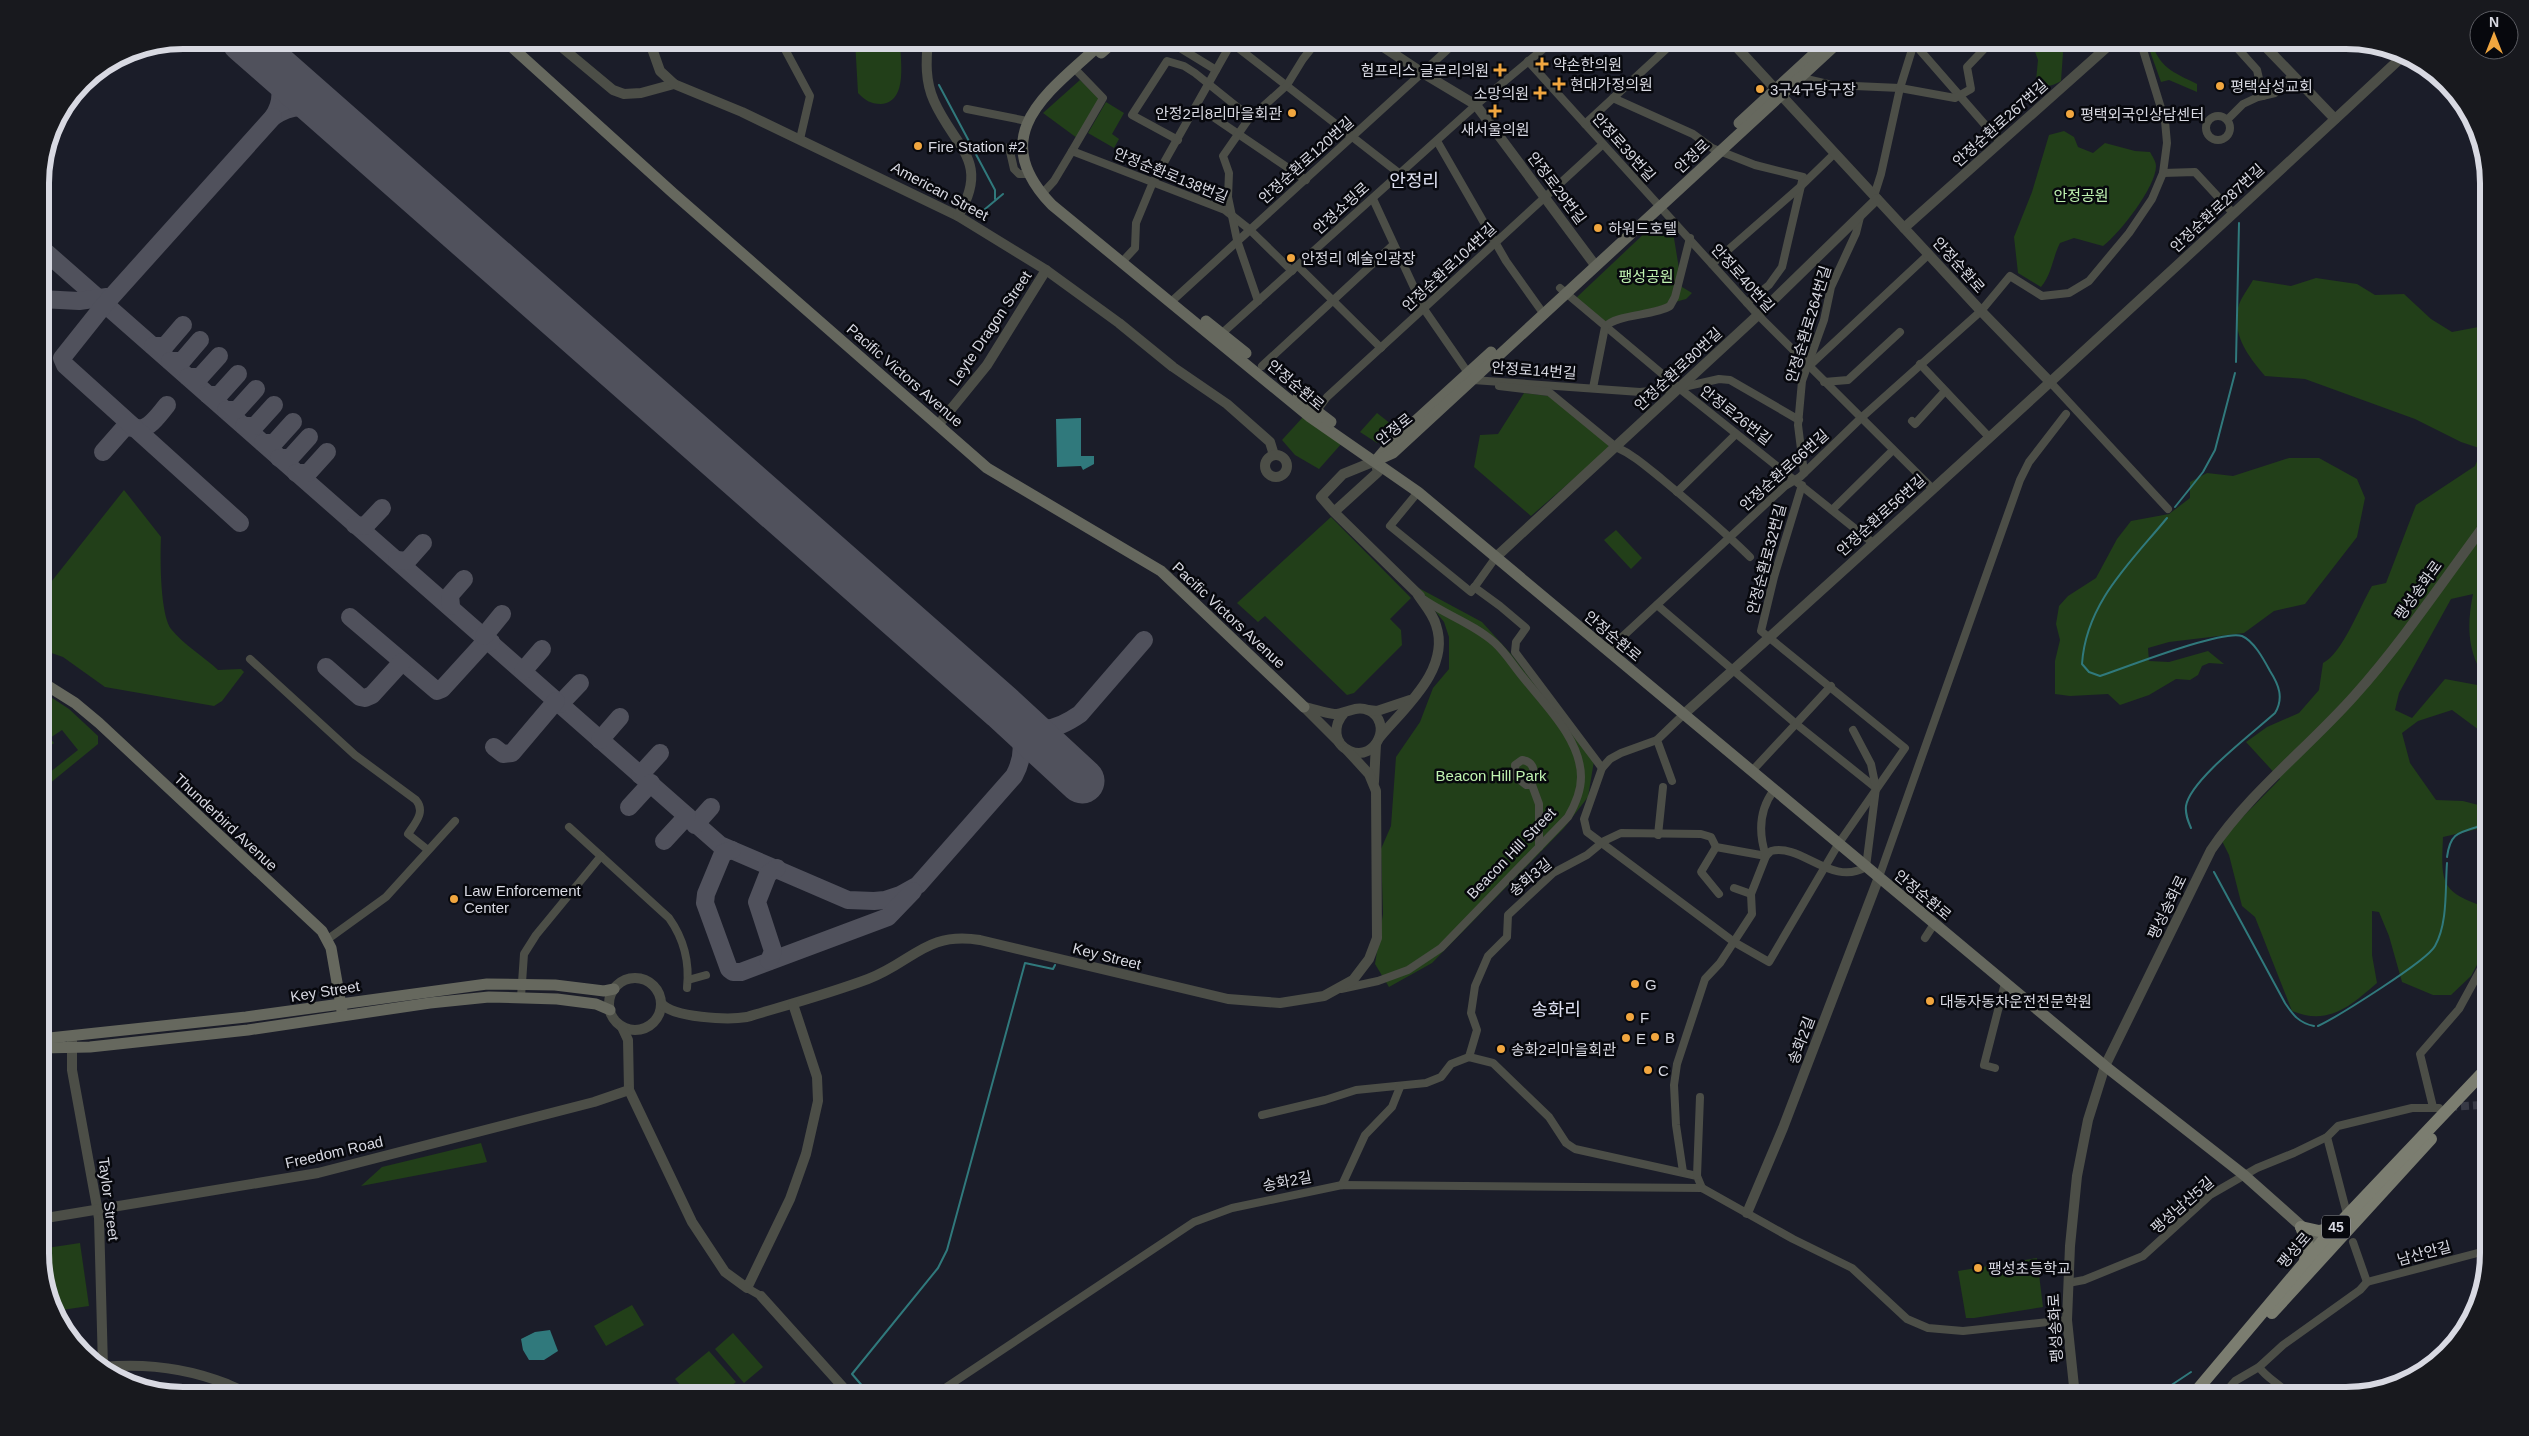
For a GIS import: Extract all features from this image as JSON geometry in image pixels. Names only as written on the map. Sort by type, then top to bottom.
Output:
[{"type":"main road","name":"Pacific Victors Avenue","points":[[514,49],[673,193],[987,468],[1161,571],[1304,707]]},
{"type":"main road","name":"안정순환로","points":[[1043,192],[1032,164],[1030,135],[1041,111],[1097,49]]},
{"type":"main road","name":"안정순환로","points":[[1104,49],[1042,98],[1027,121],[1023,145],[1028,174],[1043,192],[1219,336],[1310,417],[1418,492],[2105,1066],[2244,1175],[2325,1247]]},
{"type":"main road","name":"안정로","points":[[1375,461],[1393,453],[1593,262],[1779,92],[1821,49]]},
{"type":"main road","name":"안정로","points":[[1796,75],[1829,49]]},
{"type":"main road","name":"안정순환로","points":[[1219,336],[1262,366],[1316,412],[1366,448],[1375,461]]},
{"type":"main road","name":"Thunderbird Avenue","points":[[49,686],[76,703],[99,722],[328,939]]},
{"type":"main road","points":[[328,939],[343,1016]]},
{"type":"main road","name":"Key Street","points":[[49,1046],[455,987],[521,984],[604,991],[614,989]]},
{"type":"main road","name":"Key Street","points":[[49,1040],[72,1042],[248,1030],[457,999],[521,997],[596,1004],[610,1010]]},
{"type":"main road","name":"팽성로","points":[[2200,1387],[2302,1265],[2325,1247],[2336,1227],[2480,1075]]},
{"type":"main road","name":"팽성로","points":[[2208,1387],[2325,1247],[2480,1085]]},
{"type":"main road","points":[[2301,1227],[2319,1231],[2336,1227]]},
{"type":"main road","points":[[2301,1227],[2305,1234],[2307,1247],[2302,1265]]},
{"type":"street","points":[[564,49],[613,90],[624,94],[641,93],[674,84]]},
{"type":"street","points":[[652,49],[660,71],[674,84]]},
{"type":"street","points":[[785,49],[810,96],[800,138]]},
{"type":"street","points":[[927,49],[926,73],[933,100],[966,155],[972,171],[971,190],[958,216]]},
{"type":"street","points":[[1182,49],[1216,70]]},
{"type":"street","points":[[1124,259],[1135,248],[1136,223],[1153,182],[1197,106],[1226,49]]},
{"type":"street","points":[[1241,49],[1354,136],[1400,174]]},
{"type":"street","points":[[1258,301],[1237,240],[1227,184],[1229,173],[1223,156],[1250,118],[1288,85],[1311,49]]},
{"type":"street","points":[[1387,49],[1476,105]]},
{"type":"street","name":"안정순환로120번길","points":[[1174,299],[1448,49]]},
{"type":"street","name":"안정쇼핑로","points":[[1219,336],[1476,105],[1543,49]]},
{"type":"street","points":[[1585,124],[1666,49]]},
{"type":"street","name":"안정순환로","points":[[1738,49],[1875,198],[2168,509]]},
{"type":"street","points":[[1875,198],[1911,49]]},
{"type":"street","points":[[1920,49],[2000,142]]},
{"type":"street","points":[[1796,75],[1832,85],[1900,88],[1955,98],[1971,89],[1967,67],[1985,49]]},
{"type":"street","name":"안정순환로267번길","points":[[1904,228],[2105,49]]},
{"type":"street","points":[[2143,49],[2165,121],[2166,143],[2163,173],[2195,172],[2233,213]]},
{"type":"street","points":[[2238,49],[2256,70],[2263,96]]},
{"type":"street","points":[[2268,49],[2335,119]]},
{"type":"street","name":"안정순환로287번길","points":[[2051,383],[2399,60]]},
{"type":"street","points":[[1178,140],[1132,115],[1167,61],[1184,66],[1250,118]]},
{"type":"street","name":"안정로39번길","points":[[1528,61],[1657,204]]},
{"type":"street","points":[[1043,192],[1054,181],[1103,98],[1076,71]]},
{"type":"street","points":[[2227,120],[2244,104],[2275,93],[2293,75]]},
{"type":"street","name":"American Street","points":[[674,84],[800,138],[958,216],[1046,270],[1244,417],[1270,442],[1274,455]]},
{"type":"street","points":[[1612,98],[1693,134],[1716,150],[1755,165],[1803,177],[1782,267],[1769,285],[1746,303]]},
{"type":"street","name":"안정로29번길","points":[[1476,105],[1593,262]]},
{"type":"street","points":[[1197,106],[1306,180]]},
{"type":"street","points":[[967,109],[1027,121]]},
{"type":"street","points":[[1437,141],[1495,242],[1541,311]]},
{"type":"street","name":"안정순환로104번길","points":[[1316,412],[1326,397],[1602,144]]},
{"type":"street","points":[[1009,147],[1014,169],[1019,174],[1028,174]]},
{"type":"street","name":"안정순환로138번길","points":[[1072,151],[1225,210],[1295,268],[1380,348]]},
{"type":"street","points":[[1712,264],[1800,187],[1834,154]]},
{"type":"street","name":"안정순환로66번길","points":[[1607,651],[1785,486],[1799,482],[1804,473],[1861,418],[1981,311],[2010,276],[2042,296],[2069,293],[2089,281],[2152,199],[2163,173]]},
{"type":"street","name":"안정순환로80번길","points":[[1496,557],[1758,315],[1860,216],[1875,198]]},
{"type":"street","points":[[1372,199],[1424,308],[1470,378],[1549,392],[1616,447],[1628,452],[1677,492],[1730,537],[1750,558]]},
{"type":"street","name":"안정로40번길","points":[[1657,204],[1690,238],[1746,303],[1807,367],[1932,489]]},
{"type":"street","name":"안정순환로264번길","points":[[1804,473],[1798,420],[1802,381],[1824,320],[1831,287],[1856,233],[1860,216]]},
{"type":"street","points":[[1605,327],[1607,324],[1670,306],[1675,297],[1690,238]]},
{"type":"street","points":[[1262,366],[1393,245]]},
{"type":"street","points":[[1807,367],[1929,254]]},
{"type":"street","name":"Leyte Dragon Street","points":[[939,424],[986,365],[1046,270]]},
{"type":"street","name":"안정로26번길","points":[[1563,291],[1679,388],[1873,543]]},
{"type":"street","name":"안정로14번길","points":[[1593,388],[1605,327]]},
{"type":"street","points":[[1824,382],[1848,380],[1900,332]]},
{"type":"street","points":[[1920,364],[1989,437]]},
{"type":"street","name":"안정로14번길","points":[[1470,378],[1640,392],[1679,388],[1718,379],[1730,380],[1798,420]]},
{"type":"street","name":"안정순환로56번길","points":[[1684,714],[2051,383]]},
{"type":"street","points":[[1912,421],[1915,424],[1945,391]]},
{"type":"street","points":[[1879,877],[2020,480],[2029,462],[2066,414]]},
{"type":"street","points":[[1677,492],[1736,434]]},
{"type":"street","points":[[1832,510],[1893,450]]},
{"type":"street","points":[[1334,512],[1378,472],[1375,461]]},
{"type":"street","name":"Beacon Hill Street","points":[[1339,990],[1378,981],[1408,970],[1441,948],[1568,817],[1576,803],[1581,778],[1579,761],[1570,740],[1556,719],[1496,644],[1460,619],[1438,609],[1419,595],[1321,497],[1343,474],[1375,461]]},
{"type":"street","name":"안정순환로32번길","points":[[1770,637],[1761,631],[1799,482]]},
{"type":"street","points":[[1418,492],[1390,526],[1471,592],[1496,557]]},
{"type":"street","name":"팽성송화로","points":[[2074,1387],[2067,1320],[2070,1246],[2077,1176],[2088,1120],[2105,1066],[2211,850],[2230,822],[2356,693],[2420,614],[2480,531]]},
{"type":"street","points":[[1474,587],[1526,628],[1516,642],[1515,652],[1602,768]]},
{"type":"street","points":[[1344,713],[1336,727],[1343,746],[1361,753],[1370,750],[1410,700],[1424,686],[1431,675],[1438,643],[1436,623],[1419,595]]},
{"type":"street","points":[[1657,605],[1795,723],[1876,788]]},
{"type":"street","points":[[1684,714],[1657,740],[1621,753],[1610,759],[1602,768],[1584,819],[1587,832],[1600,844],[1734,942],[1769,962],[1838,843],[1905,748],[1770,637]]},
{"type":"street","points":[[250,659],[355,755],[416,800],[421,812],[408,834],[428,850]]},
{"type":"street","points":[[1752,771],[1831,686]]},
{"type":"street","points":[[1304,707],[1334,714],[1344,713],[1356,708],[1377,711],[1410,700]]},
{"type":"street","points":[[1304,707],[1369,774],[1375,787]]},
{"type":"street","points":[[1368,710],[1379,721],[1378,740]]},
{"type":"street","points":[[1854,730],[1871,764],[1876,788],[1866,867]]},
{"type":"street","name":"Key Street","points":[[670,1010],[733,1019],[793,1004],[869,978],[932,943],[952,938],[980,940],[1124,976],[1241,1001],[1280,1003],[1302,1001],[1339,990],[1353,980],[1364,967],[1377,938],[1379,923],[1375,787],[1378,740]]},
{"type":"street","points":[[1657,740],[1672,781]]},
{"type":"street","points":[[1532,785],[1539,804],[1539,847]]},
{"type":"street","points":[[1658,834],[1663,787]]},
{"type":"street","points":[[1683,1172],[1676,1126],[1674,1085],[1677,1064],[1705,979],[1734,942],[1752,914],[1751,894],[1766,856],[1762,843],[1761,812],[1765,802],[1774,790]]},
{"type":"street","points":[[328,939],[386,897],[455,821]]},
{"type":"street","points":[[569,827],[669,918],[676,928],[687,954],[688,984],[706,975]]},
{"type":"street","name":"송화3길","points":[[1469,1057],[1476,1030],[1471,1013],[1475,986],[1488,956],[1507,937],[1508,915],[1553,873],[1588,855],[1600,844],[1621,833],[1701,834],[1711,837],[1716,847],[1766,856],[1771,851],[1786,851],[1825,868],[1855,873],[1866,867]]},
{"type":"street","points":[[1716,847],[1701,872],[1719,894]]},
{"type":"street","points":[[521,997],[524,954],[601,856]]},
{"type":"street","name":"송화2길","points":[[1747,1213],[1783,1128],[1879,877]]},
{"type":"street","points":[[1734,888],[1751,894]]},
{"type":"street","points":[[1925,938],[1934,924]]},
{"type":"street","name":"팽성남산5길","points":[[2068,1283],[2091,1277],[2150,1251],[2210,1195],[2244,1175],[2327,1137],[2338,1126],[2412,1108],[2436,1107],[2420,1054],[2459,1009],[2480,970]]},
{"type":"street","points":[[628,1040],[637,1030],[650,1025],[659,1014],[661,1003],[656,988],[643,979],[627,980],[614,989],[609,999],[610,1010],[616,1022],[622,1027],[628,1040],[628,1090],[692,1222],[725,1272],[761,1296],[843,1387]]},
{"type":"street","points":[[1995,1068],[1984,1065],[2005,983]]},
{"type":"street","points":[[661,1003],[670,1010]]},
{"type":"street","points":[[747,1288],[790,1199],[806,1154],[818,1101],[817,1077],[793,1004]]},
{"type":"street","points":[[659,1014],[670,1010]]},
{"type":"street","points":[[622,1027],[637,1030]]},
{"type":"street","name":"Taylor Street","points":[[72,1042],[72,1070],[98,1210],[102,1361]]},
{"type":"street","points":[[1262,1115],[1325,1100],[1356,1090],[1426,1083],[1441,1077],[1451,1064],[1469,1057],[1493,1063],[1549,1117],[1566,1143],[1575,1149],[1697,1176]]},
{"type":"street","points":[[1342,1185],[1365,1135],[1392,1107],[1400,1087]]},
{"type":"street","name":"Freedom Road","points":[[49,1218],[318,1173],[594,1102],[628,1090]]},
{"type":"street","points":[[1700,1097],[1697,1176],[1702,1188]]},
{"type":"street","points":[[2327,1137],[2346,1210]]},
{"type":"street","name":"송화2길","points":[[946,1387],[1194,1222],[1232,1208],[1342,1185],[1702,1188],[1793,1239],[1852,1268],[1907,1319],[1928,1328],[1963,1331],[2067,1320]]},
{"type":"street","points":[[2230,1387],[2235,1381],[2258,1367],[2283,1345],[2360,1290],[2367,1282],[2353,1242]]},
{"type":"street","name":"남산안길","points":[[2367,1282],[2480,1252]]},
{"type":"street","points":[[112,1367],[183,1370],[232,1387]]},
{"type":"street","points":[[2258,1367],[2264,1375],[2282,1387]]},
{"type":"green space","points":[[856,49],[900,49],[901,78],[896,96],[890,101],[881,104],[865,100],[858,93]]},
{"type":"green space","points":[[2034,49],[2062,49],[2061,81],[2048,86],[2036,81],[2038,60]]},
{"type":"green space","points":[[2149,49],[2154,49],[2158,57],[2168,68],[2197,84],[2197,92],[2169,80],[2161,82]]},
{"type":"green space","points":[[1080,80],[1098,97],[1098,103],[1077,138],[1043,113]]},
{"type":"green space","points":[[1106,102],[1124,113],[1112,134],[1119,139],[1114,148],[1088,133]]},
{"type":"green space","name":"안정공원","points":[[2064,131],[2074,137],[2078,147],[2093,153],[2105,143],[2135,151],[2150,152],[2156,166],[2150,186],[2144,197],[2127,221],[2110,240],[2103,246],[2074,238],[2060,243],[2045,282],[2041,287],[2018,273],[2014,237],[2032,192],[2049,135]]},
{"type":"green space","name":"팽성공원","points":[[1663,220],[1673,232],[1682,287],[1692,293],[1686,299],[1603,322],[1576,298],[1649,229]]},
{"type":"green space","points":[[2316,278],[2357,284],[2375,295],[2404,294],[2431,319],[2452,332],[2480,327],[2480,448],[2461,442],[2415,419],[2305,379],[2265,376],[2247,353],[2239,336],[2237,327],[2238,308],[2253,280],[2291,286]]},
{"type":"green space","points":[[1524,393],[1549,396],[1608,443],[1608,449],[1531,516],[1474,467],[1480,435],[1498,434]]},
{"type":"green space","points":[[1377,413],[1396,428],[1377,443],[1360,432]]},
{"type":"green space","points":[[1303,417],[1342,443],[1319,469],[1295,455],[1282,440]]},
{"type":"green space","points":[[2480,454],[2480,660],[2477,664],[2471,647],[2469,630],[2473,594],[2451,599],[2399,693],[2395,710],[2412,718],[2445,679],[2480,686],[2479,730],[2452,710],[2418,721],[2402,733],[2410,763],[2436,800],[2463,801],[2480,805],[2480,828],[2443,837],[2442,866],[2447,884],[2452,891],[2460,897],[2480,905],[2480,959],[2471,976],[2451,995],[2433,995],[2402,982],[2389,936],[2379,912],[2372,911],[2372,955],[2377,983],[2348,1006],[2328,1015],[2305,1015],[2292,1011],[2255,917],[2242,906],[2229,855],[2221,839],[2280,779],[2246,742],[2267,727],[2299,713],[2319,690],[2323,663],[2330,658],[2344,640],[2372,586],[2386,583],[2416,505],[2475,466]]},
{"type":"green space","points":[[2289,458],[2319,458],[2357,479],[2365,498],[2357,537],[2305,604],[2274,611],[2244,633],[2169,642],[2148,648],[2149,661],[2169,662],[2208,651],[2224,664],[2209,663],[2202,666],[2198,675],[2190,680],[2176,679],[2149,695],[2120,705],[2108,694],[2070,696],[2055,694],[2055,661],[2060,640],[2056,624],[2059,606],[2068,596],[2096,578],[2117,539],[2131,521],[2169,514],[2190,498],[2190,482],[2207,473],[2233,476]]},
{"type":"green space","points":[[124,490],[161,537],[163,599],[167,622],[171,629],[181,640],[218,670],[241,669],[244,672],[222,701],[214,706],[105,687],[63,657],[49,652],[49,585]]},
{"type":"green space","points":[[1331,517],[1411,598],[1390,619],[1401,630],[1402,645],[1354,693],[1347,695],[1265,616],[1258,622],[1237,603]]},
{"type":"green space","points":[[1616,530],[1642,558],[1631,569],[1604,540]]},
{"type":"green space","name":"Beacon Hill Park","points":[[1415,586],[1482,622],[1511,654],[1594,761],[1588,797],[1564,828],[1432,963],[1389,987],[1375,964],[1383,914],[1381,849],[1391,826],[1396,757],[1420,722],[1433,688],[1449,669],[1449,637],[1444,622]]},
{"type":"green space","points":[[49,696],[69,709],[98,736],[98,744],[49,784],[49,773],[78,750],[62,730],[50,738],[54,743],[49,747]]},
{"type":"green space","points":[[481,1143],[487,1162],[361,1186],[382,1167]]},
{"type":"green space","points":[[80,1243],[89,1306],[62,1310],[51,1280],[49,1248]]},
{"type":"green space","points":[[2037,1258],[2043,1307],[1966,1318],[1958,1271]]},
{"type":"green space","points":[[632,1305],[644,1325],[606,1346],[594,1326]]},
{"type":"green space","points":[[733,1333],[763,1367],[744,1383],[715,1349]]},
{"type":"green space","points":[[709,1351],[736,1382],[730,1387],[682,1387],[675,1379]]},
{"type":"shaded area","points":[[1081,418],[1081,456],[1094,456],[1094,464],[1083,470],[1081,466],[1057,467],[1056,419]]},
{"type":"shaded area","points":[[550,1330],[558,1351],[544,1360],[529,1360],[523,1350],[521,1339],[535,1332]]},
{"type":"waterway","points":[[939,85],[995,190],[995,199]]},
{"type":"waterway","points":[[978,215],[1003,194]]},
{"type":"waterway","points":[[2236,362],[2239,223]]},
{"type":"waterway","points":[[2175,507],[2203,472],[2215,450],[2235,373]]},
{"type":"waterway","points":[[2167,518],[2125,568],[2101,603],[2085,642],[2082,664],[2089,672],[2100,676],[2195,643],[2231,635],[2242,636],[2251,642],[2262,656],[2276,681],[2280,697],[2275,713],[2210,770],[2190,795],[2186,809],[2191,828]]},
{"type":"waterway","points":[[2447,857],[2452,839],[2459,833],[2477,827],[2480,822]]},
{"type":"waterway","points":[[2318,1026],[2399,976],[2416,964],[2435,946],[2444,916],[2447,863]]},
{"type":"waterway","points":[[2214,872],[2285,1003],[2297,1018],[2304,1023],[2314,1026]]},
{"type":"waterway","points":[[863,1387],[852,1374],[938,1268],[947,1250],[1025,963],[1053,969],[1055,965]]},
{"type":"waterway","points":[[2169,1387],[2191,1372]]},
{"type":"waterway","points":[[1187,1387],[1212,1387]]},
{"type":"taxiway","points":[[264,58],[277,79],[279,86],[280,101],[273,117],[288,109],[302,107],[315,110],[330,117]]},
{"type":"taxiway","points":[[240,523],[65,365],[62,358],[105,304],[273,117]]},
{"type":"taxiway","points":[[49,255],[720,845],[848,900],[885,900],[900,895],[918,885],[1014,776],[1021,758],[1021,740],[1015,724],[1003,708]]},
{"type":"taxiway","points":[[49,299],[79,301],[107,297]]},
{"type":"taxiway","points":[[153,346],[165,346],[183,325]]},
{"type":"taxiway","points":[[170,361],[182,361],[200,340]]},
{"type":"taxiway","points":[[188,377],[200,377],[219,356]]},
{"type":"taxiway","points":[[208,395],[219,395],[238,374]]},
{"type":"taxiway","points":[[226,410],[237,410],[256,389]]},
{"type":"taxiway","points":[[134,427],[144,428],[167,405]]},
{"type":"taxiway","points":[[244,426],[255,426],[274,405]]},
{"type":"taxiway","points":[[263,443],[274,443],[293,422]]},
{"type":"taxiway","points":[[103,452],[125,427],[135,428]]},
{"type":"taxiway","points":[[279,458],[290,458],[309,437]]},
{"type":"taxiway","points":[[296,473],[308,473],[327,452]]},
{"type":"taxiway","points":[[355,525],[365,526],[382,508]]},
{"type":"taxiway","points":[[397,560],[407,561],[423,543]]},
{"type":"taxiway","points":[[451,606],[450,595],[464,579]]},
{"type":"taxiway","points":[[484,636],[502,614]]},
{"type":"taxiway","points":[[350,617],[437,691],[442,689],[483,644],[491,642]]},
{"type":"taxiway","points":[[1012,714],[1030,725],[1046,729],[1062,725],[1071,720],[1080,714],[1144,640]]},
{"type":"taxiway","points":[[523,671],[542,649]]},
{"type":"taxiway","points":[[326,667],[360,697],[365,698],[372,695],[402,662]]},
{"type":"taxiway","points":[[560,704],[580,683]]},
{"type":"taxiway","points":[[494,747],[503,754],[512,753],[556,701]]},
{"type":"taxiway","points":[[600,740],[620,717]]},
{"type":"taxiway","points":[[640,775],[660,753]]},
{"type":"taxiway","points":[[629,807],[651,783]]},
{"type":"taxiway","points":[[695,825],[711,807]]},
{"type":"taxiway","points":[[664,841],[687,816]]},
{"type":"taxiway","points":[[732,850],[723,853],[706,894],[705,903],[729,969],[733,972],[741,972],[888,917],[913,891]]},
{"type":"taxiway","points":[[769,961],[773,951],[757,902],[768,874],[777,868]]},
{"type":"runway","points":[[254,49],[1003,708],[1082,781]]},
{"type":"tunnel","points":[[2449,1107],[2480,1105]]},
{"type":"place","name":"약손한의원","points":[[1542,64]]},
{"type":"place","name":"험프리스 글로리의원","points":[[1500,70]]},
{"type":"place","name":"현대가정의원","points":[[1559,84]]},
{"type":"place","name":"평택삼성교회","points":[[2220,86]]},
{"type":"place","name":"3구4구당구장","points":[[1760,89]]},
{"type":"place","name":"소망의원","points":[[1540,93]]},
{"type":"place","name":"새서울의원","points":[[1495,111]]},
{"type":"place","name":"안정2리8리마을회관","points":[[1292,113]]},
{"type":"place","name":"평택외국인상담센터","points":[[2070,114]]},
{"type":"place","name":"Fire Station #2","points":[[918,146]]},
{"type":"place","name":"하워드호텔","points":[[1598,228]]},
{"type":"place","name":"안정리 예술인광장","points":[[1291,258]]},
{"type":"place","name":"Law Enforcement Center","points":[[454,899]]},
{"type":"place","name":"G","points":[[1635,984]]},
{"type":"place","name":"대동자동차운전전문학원","points":[[1930,1001]]},
{"type":"place","name":"F","points":[[1630,1017]]},
{"type":"place","name":"B","points":[[1655,1037]]},
{"type":"place","name":"E","points":[[1626,1038]]},
{"type":"place","name":"송화2리마을회관","points":[[1501,1049]]},
{"type":"place","name":"C","points":[[1648,1070]]},
{"type":"place","name":"팽성초등학교","points":[[1978,1268]]},
{"type":"district","name":"안정리","points":[[1414,181]]},
{"type":"district","name":"송화리","points":[[1556,1010]]}]
